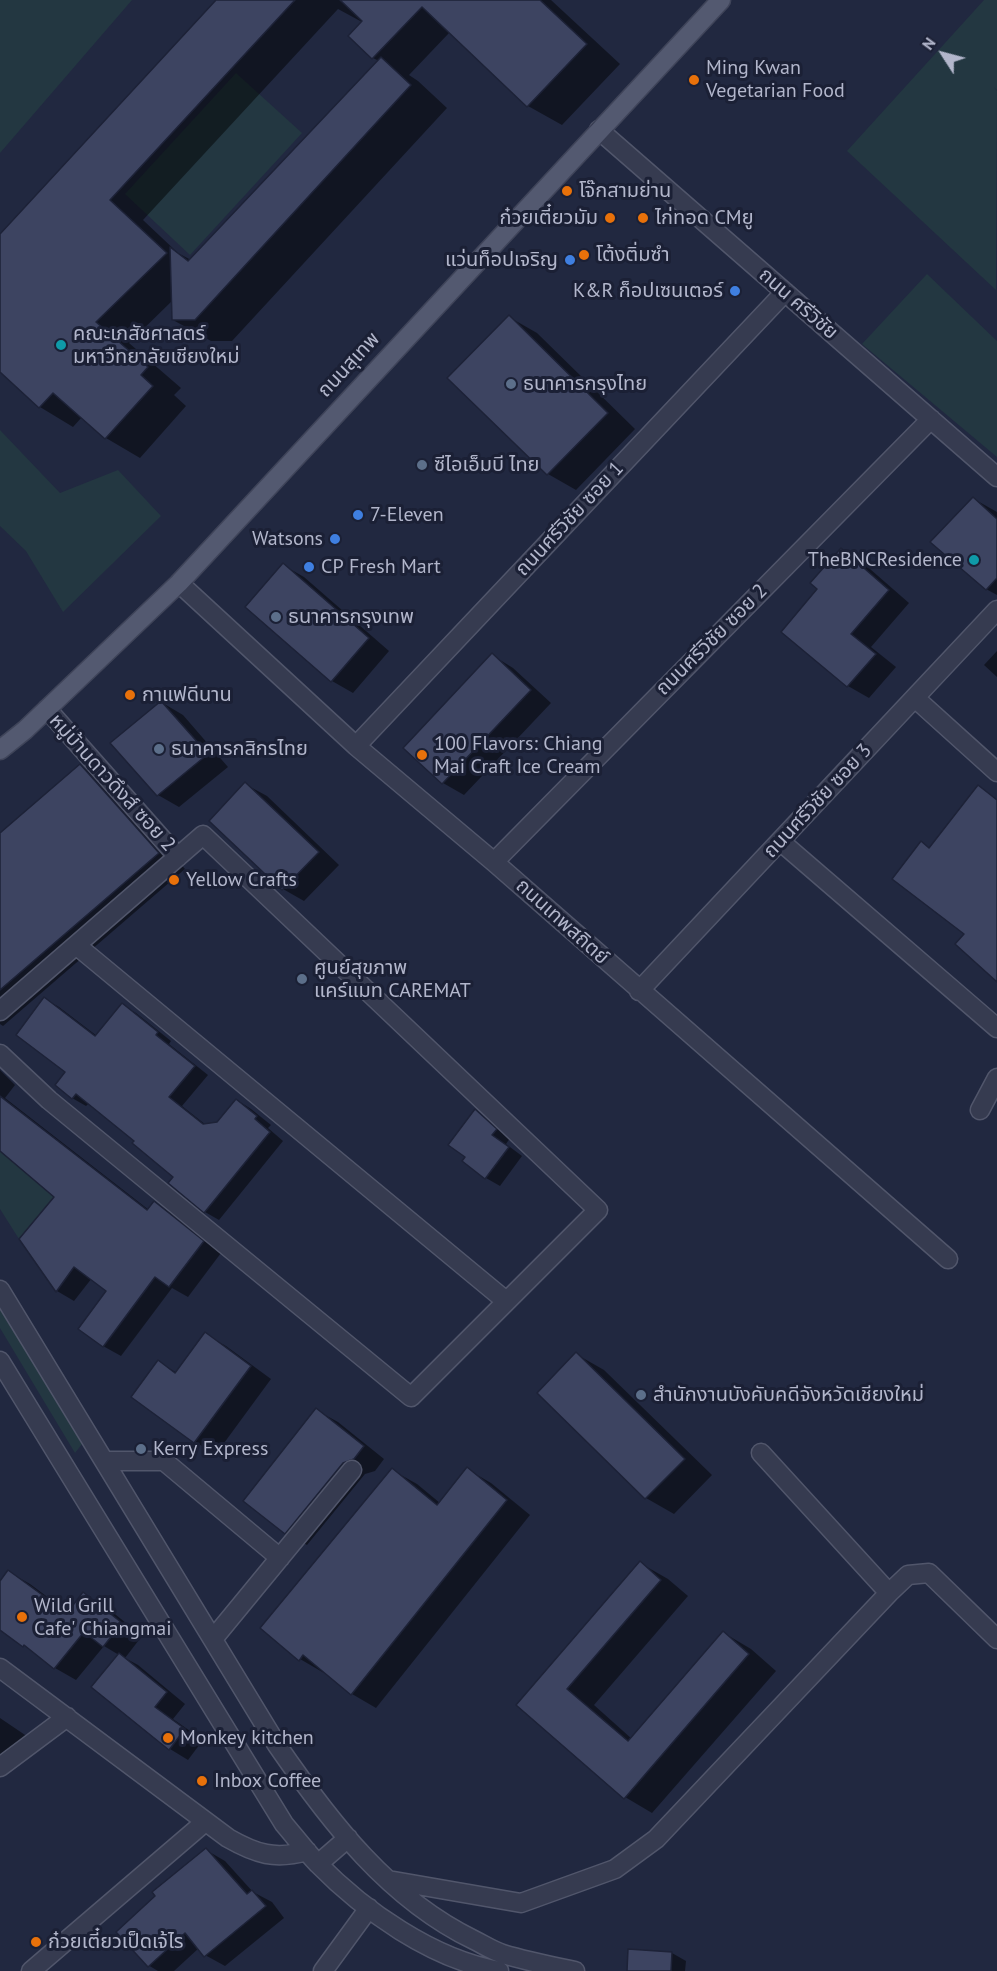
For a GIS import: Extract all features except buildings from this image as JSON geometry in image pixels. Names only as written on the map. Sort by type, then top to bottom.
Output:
[{"type":"main road","name":"ถนนสุเทพ","points":[[0,750],[25,730],[179,583],[721,0]]},
{"type":"street","name":"ถนน ศรีวิชัย","points":[[599,130],[997,477]]},
{"type":"street","name":"ถนนศรีวิชัย ซอย 1","points":[[356,746],[784,292]]},
{"type":"street","name":"ถนนศรีวิชัย ซอย 2","points":[[494,862],[931,419]]},
{"type":"street","name":"ถนนเทพสถิตย์","points":[[179,583],[356,746],[494,862],[948,1259]]},
{"type":"street","name":"ถนนศรีวิชัย ซอย 3","points":[[639,991],[997,610]]},
{"type":"street","points":[[915,698],[997,772]]},
{"type":"street","name":"หมู่บ้านดาวดึงส์ ซอย 2","points":[[46,709],[178,857]]},
{"type":"street","points":[[0,1011],[203,835],[598,1210],[411,1397],[49,1100],[0,1054]]},
{"type":"street","points":[[780,841],[997,1028]]},
{"type":"street","points":[[76,945],[506,1301]]},
{"type":"street","points":[[980,1110],[997,1078]]},
{"type":"street","points":[[0,1290],[310,1794],[386,1880],[434,1919],[502,1953],[575,1971]]},
{"type":"street","points":[[0,1361],[284,1824],[312,1857],[369,1908],[436,1952],[490,1970]]},
{"type":"street","points":[[761,1453],[889,1593]]},
{"type":"street","points":[[105,1461],[164,1461],[280,1558]]},
{"type":"street","points":[[213,1639],[352,1470]]},
{"type":"street","points":[[386,1880],[521,1903],[615,1869],[656,1839],[908,1575],[929,1573],[997,1639]]},
{"type":"street","points":[[0,1668],[228,1838],[262,1854],[312,1857],[348,1838]]},
{"type":"street","points":[[0,1767],[67,1717]]},
{"type":"street","points":[[31,1971],[205,1822]]},
{"type":"street","points":[[323,1971],[369,1908]]},
{"type":"shaded area","points":[[0,0],[132,0],[0,153]]},
{"type":"shaded area","points":[[984,0],[997,0],[997,90],[994,87],[997,91],[996,290],[847,151]]},
{"type":"shaded area","points":[[236,73],[302,133],[190,255],[125,194]]},
{"type":"shaded area","points":[[927,274],[997,341],[997,457],[862,344]]},
{"type":"shaded area","points":[[0,430],[60,493],[118,470],[161,516],[63,612],[26,551],[0,526]]},
{"type":"shaded area","points":[[0,1151],[54,1197],[19,1239],[0,1209]]},
{"type":"shaded area","points":[[0,1309],[82,1444],[75,1453],[0,1328]]},
{"type":"place","name":"Ming Kwan Vegetarian Food","points":[[694,80]]},
{"type":"place","name":"โจ๊กสามย่าน","points":[[567,191]]},
{"type":"place","name":"ก๋วยเตี๋ยวมัม","points":[[610,218]]},
{"type":"place","name":"ไก่ทอด CMยู","points":[[643,218]]},
{"type":"place","name":"โต้งติ่มซำ","points":[[584,255]]},
{"type":"place","name":"แว่นท็อปเจริญ","points":[[570,260]]},
{"type":"place","name":"K&R ก็อปเซนเตอร์","points":[[735,291]]},
{"type":"place","name":"คณะเภสัชศาสตร์ มหาวืทยาลัยเชียงใหม่","points":[[61,345]]},
{"type":"place","name":"ธนาคารกรุงไทย","points":[[511,384]]},
{"type":"place","name":"ซีไอเอ็มบี ไทย","points":[[422,465]]},
{"type":"place","name":"7-Eleven","points":[[358,515]]},
{"type":"place","name":"Watsons","points":[[335,539]]},
{"type":"place","name":"TheBNCResidence","points":[[974,560]]},
{"type":"place","name":"CP Fresh Mart","points":[[309,567]]},
{"type":"place","name":"ธนาคารกรุงเทพ","points":[[276,617]]},
{"type":"place","name":"กาแฟดีนาน","points":[[130,695]]},
{"type":"place","name":"ธนาคารกสิกรไทย","points":[[159,749]]},
{"type":"place","name":"100 Flavors: Chiang Mai Craft Ice Cream","points":[[422,755]]},
{"type":"place","name":"Yellow Crafts","points":[[174,880]]},
{"type":"place","name":"ศูนย์สุขภาพ แคร์แมท CAREMAT","points":[[302,979]]},
{"type":"place","name":"สำนักงานบังคับคดีจังหวัดเชียงใหม่","points":[[641,1395]]},
{"type":"place","name":"Kerry Express","points":[[141,1449]]},
{"type":"place","name":"Wild Grill Cafe' Chiangmai","points":[[22,1617]]},
{"type":"place","name":"Monkey kitchen","points":[[168,1738]]},
{"type":"place","name":"Inbox Coffee","points":[[202,1781]]},
{"type":"place","name":"ก๋วยเตี๋ยวเป็ดเจ้ไร","points":[[36,1942]]}]
